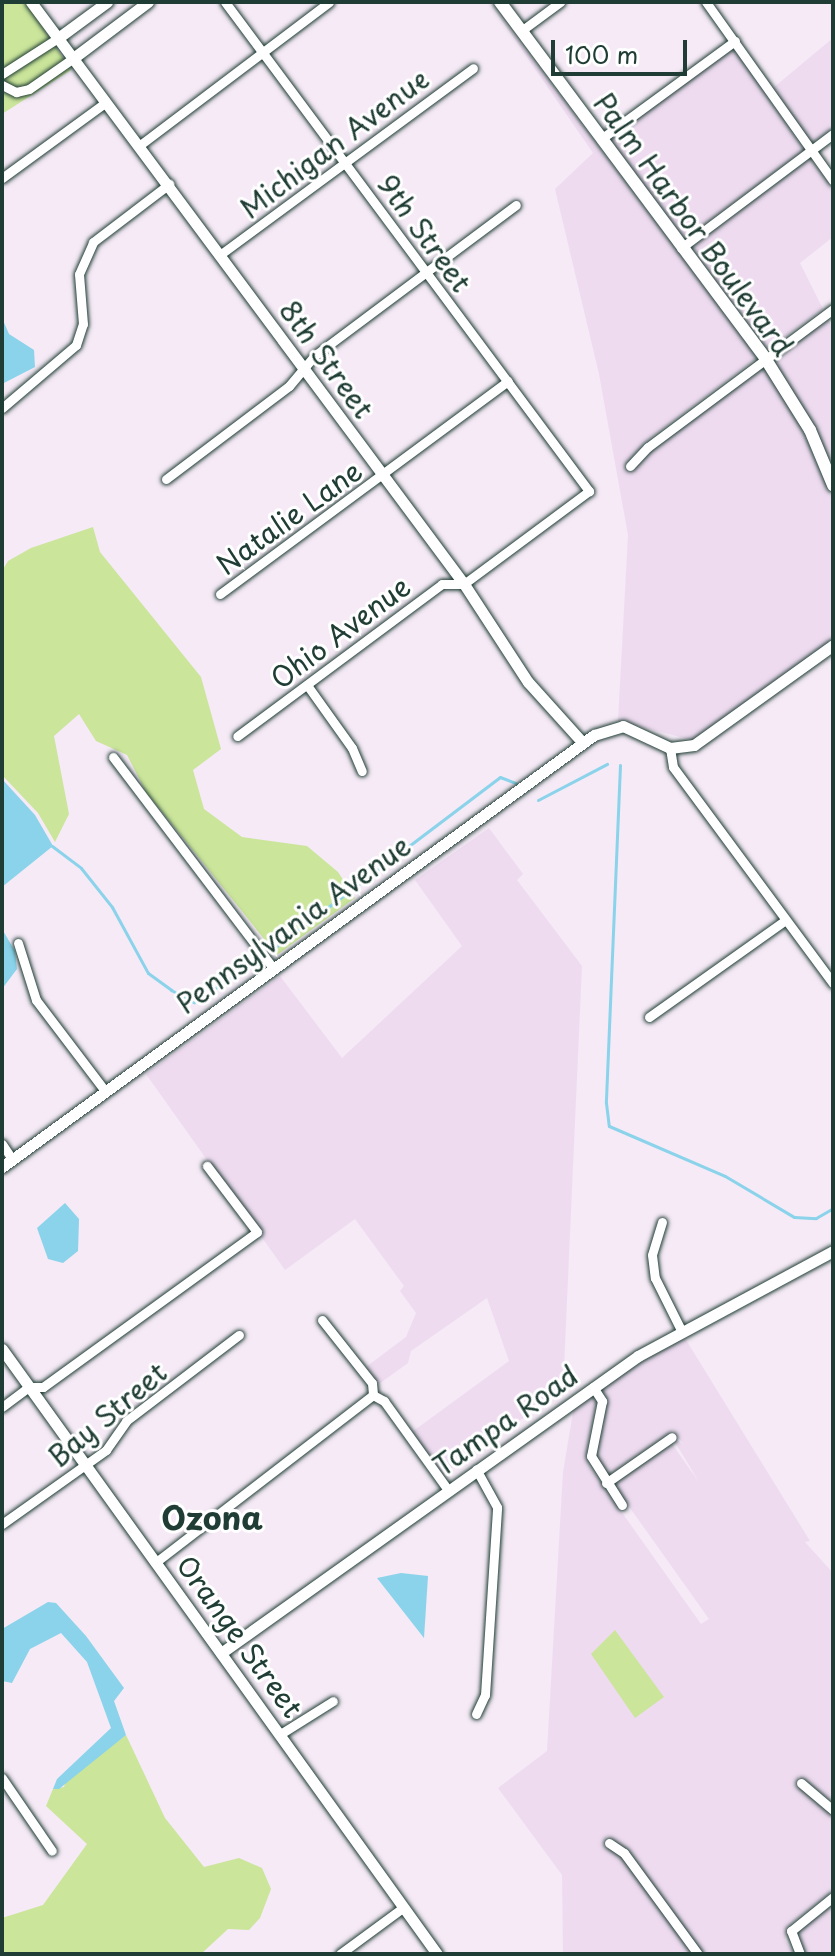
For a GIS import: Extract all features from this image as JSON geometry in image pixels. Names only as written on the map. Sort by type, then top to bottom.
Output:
[{"type":"main road","name":"Palm Harbor Boulevard","points":[[500,2],[765,358],[810,430],[833,485]]},
{"type":"street","name":"8th Street","points":[[31,2],[464,584],[528,682],[583,743]]},
{"type":"street","points":[[2,74],[107,2]]},
{"type":"street","points":[[2,85],[16,92],[29,89],[148,2]]},
{"type":"street","name":"9th Street","points":[[225,2],[589,491]]},
{"type":"street","points":[[140,145],[329,2]]},
{"type":"street","points":[[521,31],[560,2]]},
{"type":"street","points":[[706,2],[833,181]]},
{"type":"street","points":[[601,139],[735,41]]},
{"type":"street","name":"Michigan Avenue","points":[[221,254],[473,68]]},
{"type":"street","points":[[2,178],[105,103]]},
{"type":"street","points":[[681,248],[833,134]]},
{"type":"street","points":[[2,408],[76,345],[83,324],[79,274],[93,242],[169,184]]},
{"type":"street","points":[[166,479],[304,370],[314,356],[516,205]]},
{"type":"street","points":[[630,466],[648,447],[833,309]]},
{"type":"street","name":"Natalie Lane","points":[[220,594],[508,381]]},
{"type":"street","name":"Ohio Avenue","points":[[237,736],[442,584],[464,584],[589,491]]},
{"type":"street","points":[[833,645],[694,745],[670,748],[673,767],[784,921],[833,983]]},
{"type":"street","points":[[307,685],[352,748],[362,771]]},
{"type":"street","name":"Pennsylvania Avenue","points":[[7,1163],[583,743],[615,726],[631,727],[670,748]]},
{"type":"street","points":[[113,757],[273,968]]},
{"type":"street","points":[[649,1017],[784,921]]},
{"type":"street","points":[[18,943],[36,1000],[105,1091]]},
{"type":"street","points":[[2,1144],[7,1163]]},
{"type":"street","points":[[2,1407],[29,1387],[43,1387],[257,1232],[207,1166]]},
{"type":"street","points":[[662,1222],[652,1255],[655,1278],[681,1330]]},
{"type":"street","name":"Tampa Road","points":[[221,1653],[593,1387],[681,1330],[833,1251]]},
{"type":"street","points":[[322,1320],[372,1383],[373,1395]]},
{"type":"street","name":"Bay Street","points":[[2,1524],[106,1450],[126,1421],[239,1335]]},
{"type":"street","name":"Orange Street","points":[[2,1349],[282,1733],[437,1954]]},
{"type":"street","points":[[593,1387],[602,1401],[591,1456],[622,1505]]},
{"type":"street","points":[[373,1395],[384,1401],[448,1490]]},
{"type":"street","points":[[156,1562],[373,1395]]},
{"type":"street","points":[[606,1483],[672,1437]]},
{"type":"street","points":[[476,1469],[497,1507],[485,1695],[476,1714]]},
{"type":"street","points":[[282,1733],[333,1701]]},
{"type":"street","points":[[2,1778],[52,1851]]},
{"type":"street","points":[[801,1783],[833,1810]]},
{"type":"street","points":[[609,1843],[624,1853],[698,1954]]},
{"type":"street","points":[[800,1954],[791,1931],[833,1897]]},
{"type":"street","points":[[340,1954],[404,1907]]},
{"type":"shaded area","points":[[489,2],[758,357],[645,442],[624,466],[631,472],[651,450],[764,365],[795,413],[833,500],[833,638],[692,740],[618,721],[628,535],[599,374],[555,189],[593,153]]},
{"type":"shaded area","points":[[833,38],[833,128],[811,144],[773,88]]},
{"type":"shaded area","points":[[734,48],[804,150],[682,241],[608,140]]},
{"type":"shaded area","points":[[810,158],[833,189],[833,237],[800,263],[823,309],[765,351],[688,250]]},
{"type":"shaded area","points":[[828,319],[833,330],[833,472],[772,360]]},
{"type":"shaded area","points":[[489,828],[523,874],[517,880],[582,966],[563,1390],[442,1475],[412,1432],[509,1361],[487,1298],[411,1351],[408,1363],[379,1384],[366,1367],[406,1337],[416,1313],[400,1291],[404,1286],[355,1219],[285,1270],[146,1074],[280,976],[342,1058],[462,946],[415,880]]},
{"type":"shaded area","points":[[683,1335],[810,1541],[805,1542],[833,1573],[833,1802],[799,1776],[795,1784],[818,1798],[833,1818],[833,1890],[787,1927],[785,1940],[794,1954],[703,1954],[628,1850],[607,1836],[603,1845],[621,1856],[692,1954],[563,1954],[562,1875],[498,1788],[547,1751],[563,1472],[574,1406],[592,1394],[597,1401],[586,1454],[589,1466],[701,1624],[709,1619],[613,1484],[672,1444],[699,1482],[672,1437],[683,1444],[673,1430],[607,1476],[596,1456],[607,1402],[600,1389]]},
{"type":"shaded area","points":[[833,1903],[833,1954],[806,1954],[795,1933]]},
{"type":"green space","points":[[2,2],[26,2],[71,70],[2,114]]},
{"type":"green space","points":[[93,527],[100,552],[201,677],[221,749],[193,770],[204,809],[242,837],[307,846],[338,872],[355,898],[277,955],[146,792],[127,755],[96,741],[79,714],[54,736],[69,814],[55,842],[38,813],[2,775],[2,571],[8,561],[31,548]]},
{"type":"green space","points":[[615,1630],[664,1697],[635,1718],[591,1654]]},
{"type":"green space","points":[[126,1735],[165,1818],[204,1867],[239,1858],[262,1868],[271,1889],[260,1918],[249,1930],[228,1929],[201,1954],[2,1954],[2,1918],[43,1905],[87,1844],[46,1806],[53,1789],[64,1787],[66,1779]]},
{"type":"water","points":[[2,318],[9,334],[34,350],[35,367],[2,384]]},
{"type":"water","points":[[2,779],[35,815],[53,846],[2,887]]},
{"type":"water","points":[[2,929],[15,951],[17,969],[2,989]]},
{"type":"water","points":[[65,1203],[79,1219],[78,1251],[63,1263],[48,1259],[37,1228]]},
{"type":"water","points":[[401,1573],[428,1576],[424,1638],[377,1578]]},
{"type":"water","points":[[48,1602],[56,1603],[86,1636],[124,1688],[114,1701],[126,1735],[59,1789],[53,1789],[57,1779],[111,1728],[87,1662],[61,1633],[30,1649],[12,1683],[2,1681],[2,1629]]},
{"type":"waterway","points":[[538,800],[607,764]]},
{"type":"waterway","points":[[620,765],[606,1103],[609,1126],[725,1176],[794,1217],[816,1218],[833,1208]]},
{"type":"waterway","points":[[270,951],[500,777],[516,783]]},
{"type":"waterway","points":[[52,846],[81,868],[112,907],[148,973],[171,990],[194,1002],[258,960]]},
{"type":"district","name":"Ozona","points":[[212,1517]]}]
